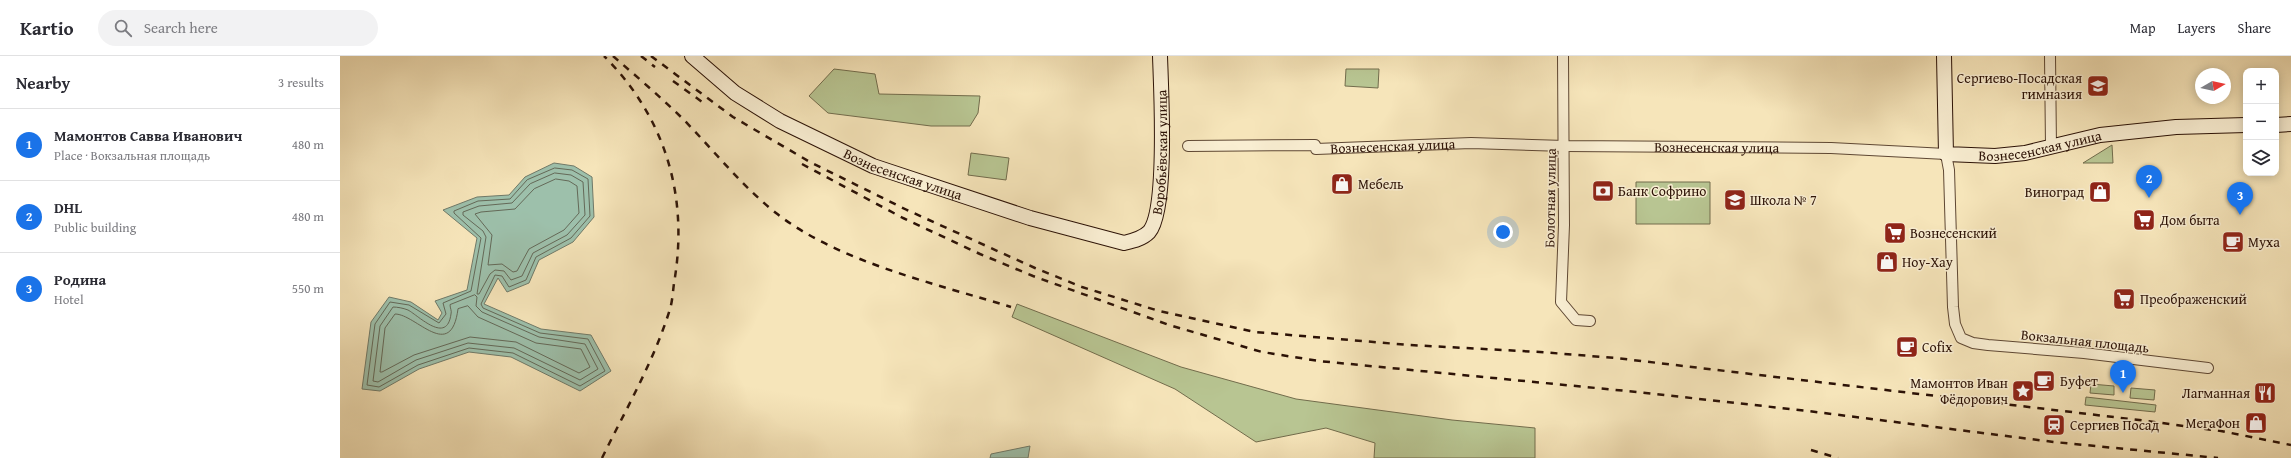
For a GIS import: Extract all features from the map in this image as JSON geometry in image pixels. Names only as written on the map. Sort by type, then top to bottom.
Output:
[{"type":"main road","name":"Вознесенская улица","points":[[692,56],[735,93],[780,121],[873,166],[1030,218],[1124,243],[1137,240]]},
{"type":"main road","name":"Воробьёвская улица","points":[[1137,240],[1149,232],[1156,219],[1159,200],[1162,140],[1160,56]]},
{"type":"main road","points":[[1944,56],[1946,154]]},
{"type":"main road","points":[[2279,125],[2291,124]]},
{"type":"main road","name":"Вознесенская улица","points":[[1946,154],[1995,156],[2051,148],[2107,135],[2176,127],[2243,126]]},
{"type":"street","name":"Болотная улица","points":[[1563,56],[1565,146],[1561,302],[1576,320],[1590,320]]},
{"type":"street","points":[[2050,56],[2051,148]]},
{"type":"street","name":"Вознесенская улица","points":[[1188,146],[1315,145],[1316,148],[1471,143],[1565,146],[1831,148],[1946,154]]},
{"type":"street","name":"Вокзальная площадь","points":[[1946,154],[1949,170],[1953,307],[1955,324],[1961,338],[1973,343],[1988,345],[2084,353],[2208,368]]},
{"type":"shaded area","points":[[834,69],[875,74],[879,94],[980,96],[978,113],[970,126],[931,126],[828,113],[809,96]]},
{"type":"shaded area","points":[[1346,69],[1379,69],[1378,88],[1345,86]]},
{"type":"shaded area","points":[[2112,145],[2113,163],[2083,163]]},
{"type":"shaded area","points":[[971,153],[1009,158],[1006,180],[968,175]]},
{"type":"shaded area","points":[[1636,182],[1710,182],[1710,224],[1636,224]]},
{"type":"shaded area","points":[[1017,304],[1181,367],[1296,399],[1452,420],[1535,428],[1535,458],[1374,458],[1375,443],[1326,428],[1256,442],[1175,389],[1012,317]]},
{"type":"shaded area","points":[[2091,384],[2114,386],[2114,395],[2090,393]]},
{"type":"shaded area","points":[[2131,388],[2155,390],[2154,400],[2130,398]]},
{"type":"shaded area","points":[[2086,397],[2156,405],[2155,412],[2085,405]]},
{"type":"water","points":[[554,163],[574,166],[592,177],[594,217],[573,242],[539,260],[529,283],[507,292],[498,278],[484,304],[541,329],[591,335],[611,371],[580,391],[511,357],[469,352],[419,369],[380,391],[362,389],[371,322],[389,297],[411,302],[438,320],[442,313],[435,301],[467,290],[477,238],[443,210],[477,197],[509,195],[525,177]]},
{"type":"water","points":[[1030,446],[1028,458],[990,458],[991,454]]},
{"type":"railway","points":[[602,458],[639,385],[656,347],[670,309],[678,246],[678,215],[674,186],[667,158],[656,130],[642,104],[625,79],[604,56]]},
{"type":"railway","points":[[613,56],[676,112],[752,192],[776,213],[801,230],[828,245],[889,270],[1011,307]]},
{"type":"railway","points":[[641,56],[655,67]]},
{"type":"railway","points":[[651,56],[733,117],[810,162],[907,210],[1035,268],[1082,287],[1159,311],[1255,332],[1409,345],[1540,352],[1616,358],[2147,421],[2221,431],[2291,445]]},
{"type":"railway","points":[[673,81],[705,104]]},
{"type":"railway","points":[[802,164],[903,218],[980,254],[1033,276],[1169,325],[1262,352],[1319,361],[1637,392],[1808,411],[2054,442],[2218,458]]},
{"type":"railway","points":[[1811,450],[1838,458]]},
{"type":"place","name":"Сергиево-Посадская гимназия","points":[[2098,86]]},
{"type":"place","name":"Мебель","points":[[1342,184]]},
{"type":"place","name":"Банк Софрино","points":[[1603,191]]},
{"type":"place","name":"Виноград","points":[[2100,192]]},
{"type":"place","name":"DHL","points":[[2149,198]]},
{"type":"place","name":"Школа № 7","points":[[1735,200]]},
{"type":"place","name":"Родина","points":[[2240,215]]},
{"type":"place","name":"Дом быта","points":[[2144,220]]},
{"type":"place","name":"Вознесенский","points":[[1895,233]]},
{"type":"place","name":"Муха","points":[[2233,242]]},
{"type":"place","name":"Ноу-Хау","points":[[1887,262]]},
{"type":"place","name":"Преображенский","points":[[2124,299]]},
{"type":"place","name":"Cofix","points":[[1907,347]]},
{"type":"place","name":"Буфет","points":[[2044,381]]},
{"type":"place","name":"Мамонтов Иван Фёдорович","points":[[2023,391]]},
{"type":"place","name":"Мамонтов Савва Иванович","points":[[2123,393]]},
{"type":"place","name":"Лагманная","points":[[2265,393]]},
{"type":"place","name":"МегаФон","points":[[2256,423]]},
{"type":"place","name":"Сергиев Посад","points":[[2054,425]]}]
